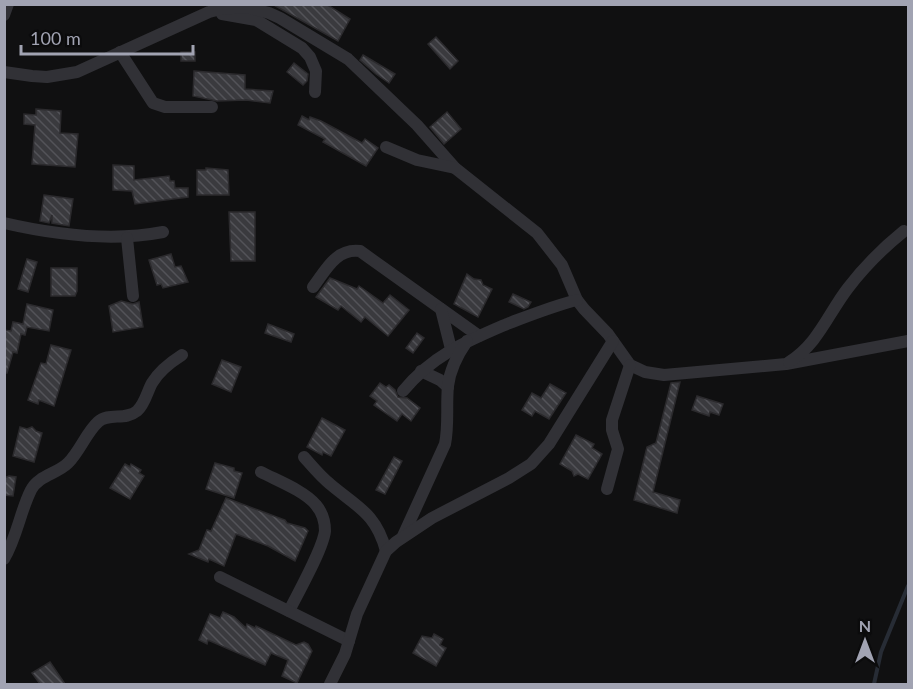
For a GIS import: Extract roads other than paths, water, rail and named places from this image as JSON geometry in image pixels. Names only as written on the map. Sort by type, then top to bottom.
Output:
[{"type":"street","points":[[4,15],[8,4]]},
{"type":"street","points":[[4,72],[32,76],[77,72],[209,12],[234,7],[252,8],[269,13],[330,47],[359,69],[409,117],[455,168],[547,244],[562,265],[577,300],[613,341],[630,365],[645,372],[664,375],[786,364],[909,341]]},
{"type":"street","points":[[209,12],[252,18],[302,48],[310,57],[316,71],[315,92]]},
{"type":"street","points":[[120,52],[153,104],[165,107],[212,106]]},
{"type":"street","points":[[386,147],[417,160],[455,168]]},
{"type":"street","points":[[4,223],[77,235],[127,238],[163,232]]},
{"type":"street","points":[[786,364],[810,345],[849,287],[871,261],[904,231]]},
{"type":"street","points":[[127,238],[133,296]]},
{"type":"street","points":[[314,287],[338,256],[345,252],[360,251],[441,309],[473,339]]},
{"type":"street","points":[[403,391],[421,371],[451,349],[544,309],[577,300]]},
{"type":"street","points":[[441,309],[451,349]]},
{"type":"street","points":[[403,538],[445,444],[448,387],[454,364],[473,339]]},
{"type":"street","points":[[330,684],[349,641],[357,614],[386,551],[443,511],[520,471],[536,459],[549,444],[613,341]]},
{"type":"street","points":[[4,558],[19,527],[35,484],[47,474],[69,462],[100,420],[109,416],[126,416],[138,410],[153,381],[166,366],[182,355]]},
{"type":"street","points":[[607,489],[618,449],[612,430],[612,420],[630,365]]},
{"type":"street","points":[[421,371],[440,380],[448,387]]},
{"type":"street","points":[[304,457],[328,483],[368,514],[380,532],[386,551]]},
{"type":"street","points":[[261,472],[304,495],[316,504],[323,516],[325,531],[321,544],[289,611]]},
{"type":"street","points":[[220,577],[349,641]]},
{"type":"waterway","points":[[874,684],[881,652],[908,586]]}]
